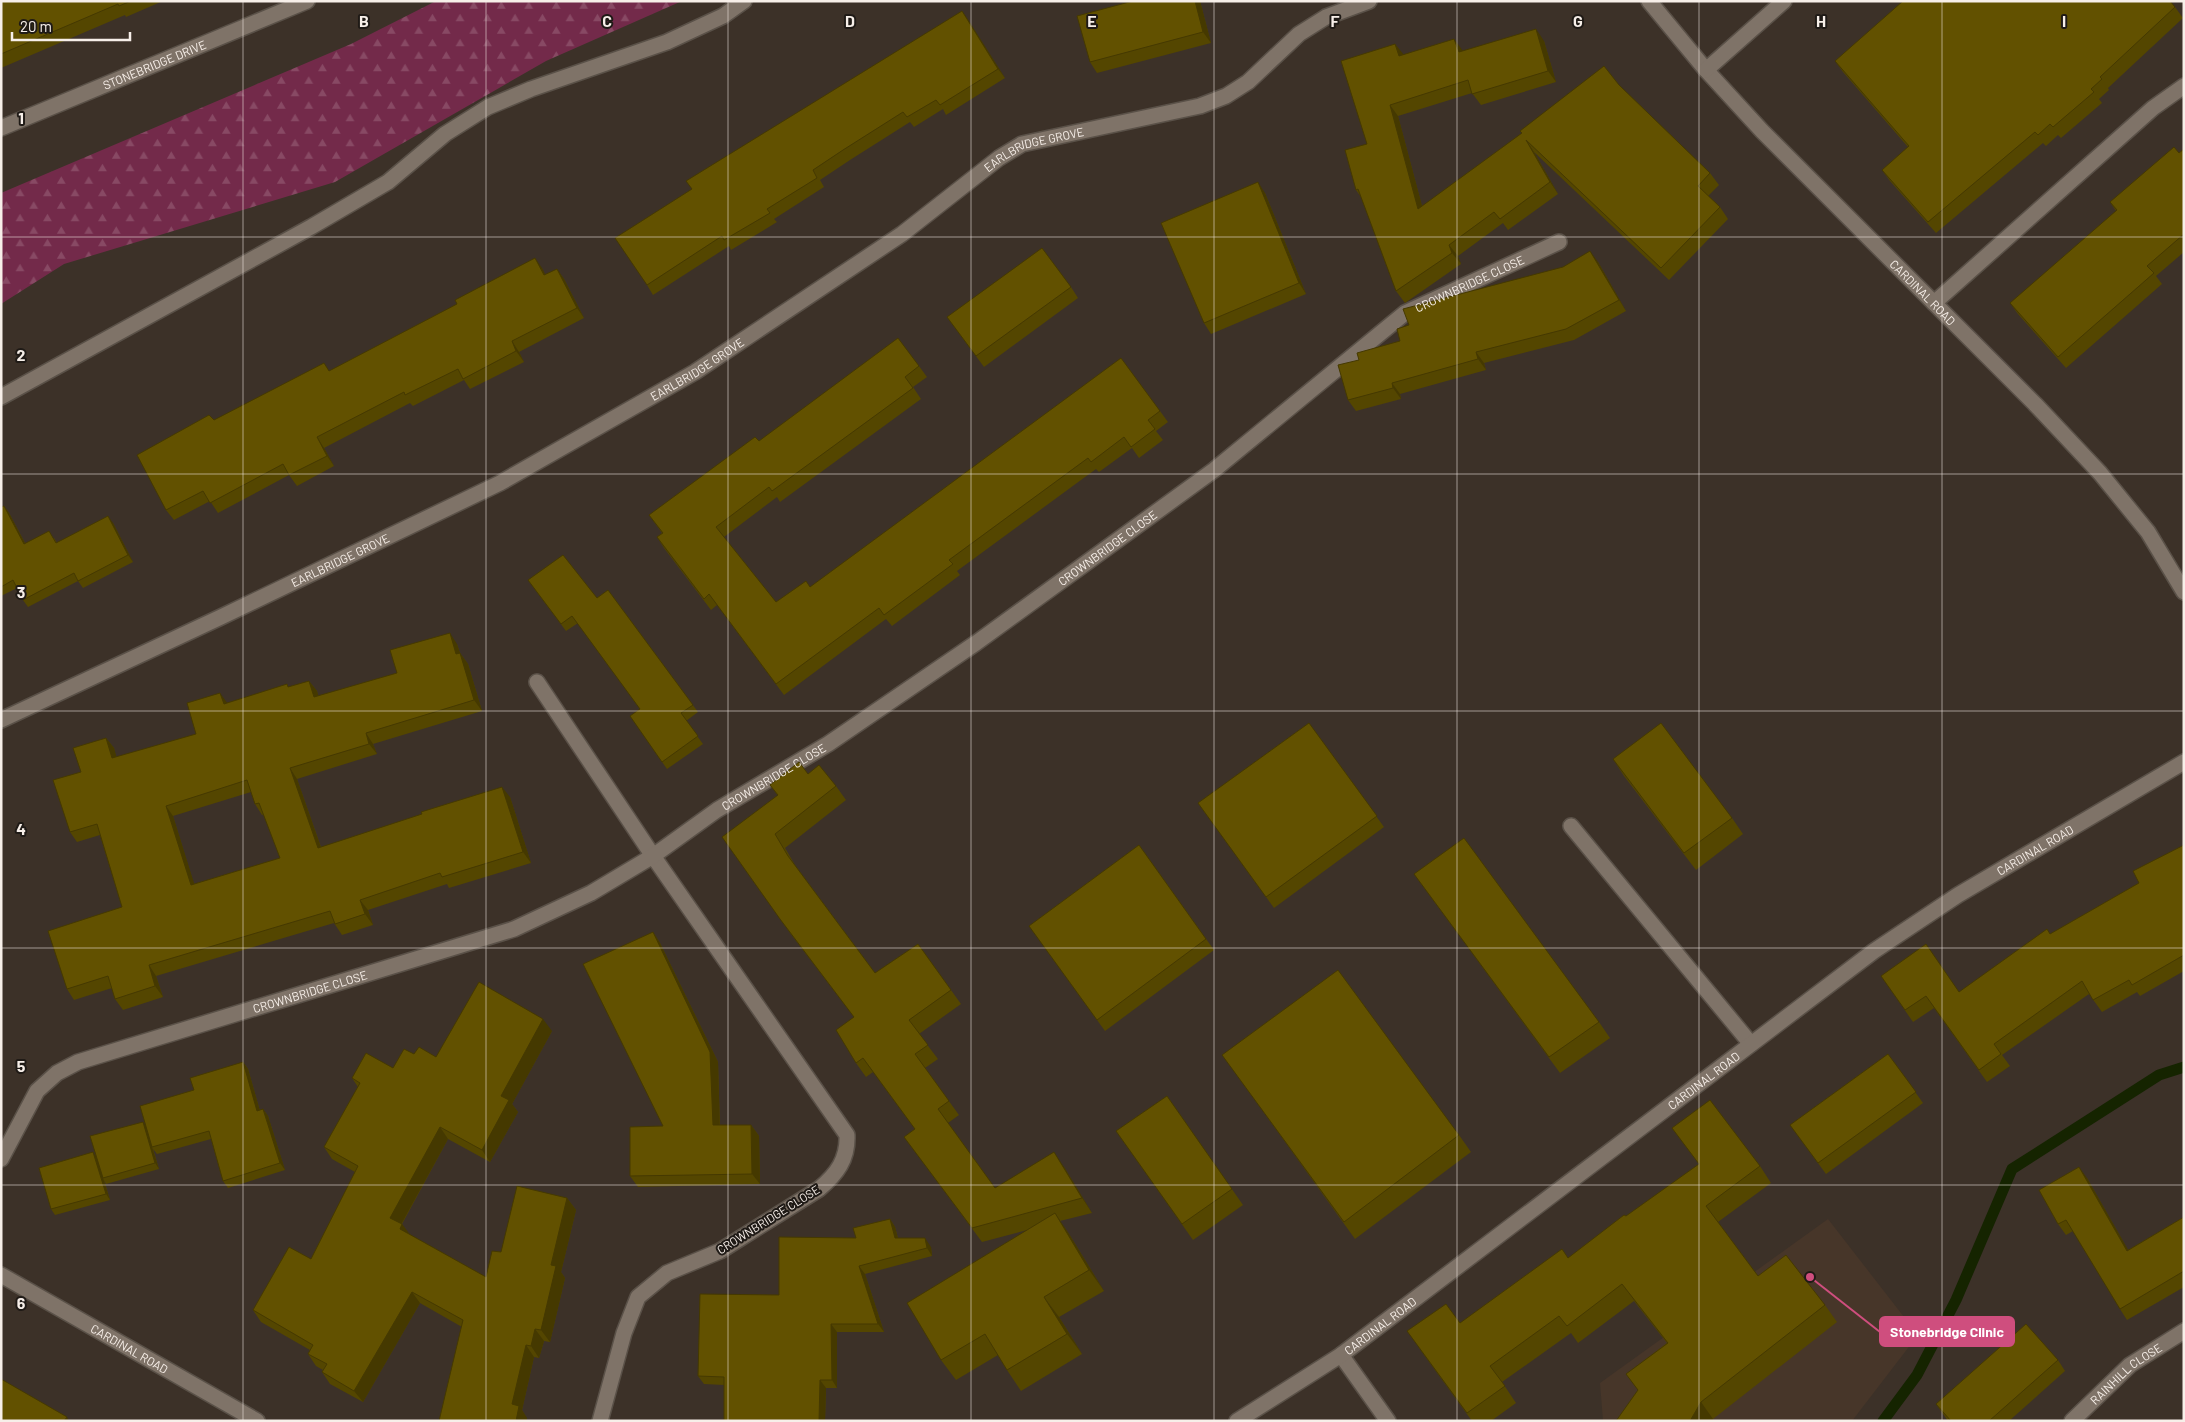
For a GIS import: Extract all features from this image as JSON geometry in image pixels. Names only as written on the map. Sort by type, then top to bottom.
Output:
[{"type":"street","name":"STONEBRIDGE DRIVE","points":[[1,128],[307,1]]},
{"type":"street","points":[[1,397],[311,227],[388,182],[445,134],[488,107],[531,88],[667,42],[723,16],[744,1]]},
{"type":"street","name":"EARLBRIDGE GROVE","points":[[1,720],[500,484],[695,372],[902,234],[998,158],[1022,144],[1200,106],[1226,96],[1248,82],[1299,34],[1326,17],[1369,1]]},
{"type":"street","name":"CARDINAL ROAD","points":[[1649,1],[1706,70],[1762,131],[2100,473],[2148,532],[2184,592]]},
{"type":"street","points":[[1706,70],[1784,1]]},
{"type":"street","points":[[1934,303],[2153,108],[2184,86]]},
{"type":"street","name":"CROWNBRIDGE CLOSE","points":[[1,1159],[37,1091],[57,1072],[78,1062],[514,929],[591,893],[653,856],[717,810],[828,744],[984,637],[1214,470],[1405,314],[1559,242]]},
{"type":"street","name":"CROWNBRIDGE CLOSE","points":[[537,682],[653,856],[847,1135],[848,1148],[842,1163],[833,1176],[819,1188],[720,1250],[667,1273],[638,1297],[624,1333],[600,1421]]},
{"type":"street","name":"CARDINAL ROAD","points":[[1237,1421],[1341,1355],[1874,951],[1958,895],[2184,762]]},
{"type":"street","points":[[1571,826],[1751,1044]]},
{"type":"street","name":"CARDINAL ROAD","points":[[1,1275],[257,1421]]},
{"type":"street","name":"RAINHILL CLOSE","points":[[2072,1421],[2130,1365],[2184,1331]]},
{"type":"street","points":[[1341,1355],[1388,1421]]},
{"type":"shaded area","points":[[1828,1219],[1918,1335],[1852,1421],[1603,1421],[1600,1383]]},
{"type":"green space","points":[[436,1],[682,1],[546,61],[335,182],[64,264],[1,304],[1,193],[351,44]]},
{"type":"building","points":[[131,1],[119,6],[118,4],[1,54],[1,2]]},
{"type":"building","points":[[1133,1],[1195,1],[1203,32],[1090,62],[1077,16]]},
{"type":"building","points":[[1903,1],[2170,1],[2175,7],[2100,77],[2102,79],[2091,89],[2094,92],[2053,127],[2050,124],[2038,135],[2035,132],[1928,222],[1882,170],[1909,146],[1835,61]]},
{"type":"building","points":[[962,11],[998,69],[940,105],[936,100],[907,117],[903,112],[813,170],[817,178],[767,209],[770,213],[724,240],[722,236],[647,285],[615,238],[692,189],[686,181]]},
{"type":"building","points":[[1536,29],[1548,71],[1472,94],[1468,80],[1390,105],[1418,209],[1522,133],[1520,131],[1604,66],[1619,85],[1710,173],[1698,186],[1720,207],[1661,268],[1526,140],[1550,182],[1500,219],[1494,212],[1449,245],[1452,253],[1396,291],[1358,189],[1356,190],[1345,150],[1367,144],[1341,61],[1395,44],[1399,56],[1454,39],[1459,52]]},
{"type":"building","points":[[2174,147],[2179,153],[2184,149],[2184,234],[2147,266],[2154,273],[2058,357],[2010,303],[2117,210],[2110,202]]},
{"type":"building","points":[[1258,182],[1299,283],[1204,323],[1161,223]]},
{"type":"building","points":[[1042,248],[1071,287],[976,356],[947,317]]},
{"type":"building","points":[[1590,251],[1619,300],[1566,329],[1476,352],[1478,359],[1392,383],[1393,388],[1348,400],[1338,365],[1359,360],[1357,353],[1400,341],[1397,329],[1409,325],[1403,309],[1563,267]]},
{"type":"building","points":[[535,258],[544,275],[557,269],[577,308],[512,341],[516,351],[463,379],[458,369],[405,395],[404,392],[317,437],[327,456],[289,475],[283,464],[210,503],[203,491],[166,510],[137,455],[209,415],[214,420],[324,363],[329,371],[457,304],[455,300]]},
{"type":"building","points":[[898,338],[919,366],[905,377],[913,388],[772,491],[769,487],[716,527],[776,602],[806,581],[810,587],[1121,358],[1160,411],[1148,420],[1155,429],[1131,447],[1124,437],[1091,462],[1088,458],[949,560],[953,564],[884,615],[879,608],[776,684],[709,594],[704,599],[657,537],[663,533],[649,515],[755,437],[759,441]]},
{"type":"building","points":[[4,506],[24,544],[49,531],[56,543],[108,516],[128,555],[78,581],[74,573],[23,600],[13,580],[1,587],[1,507]]},
{"type":"building","points":[[563,555],[597,598],[608,590],[693,705],[681,713],[698,736],[662,762],[630,716],[640,709],[572,616],[561,624],[528,580]]},
{"type":"building","points":[[450,633],[456,654],[460,653],[474,700],[366,733],[369,744],[290,768],[318,848],[422,814],[421,812],[502,787],[523,852],[442,877],[440,873],[360,900],[365,914],[335,924],[330,911],[149,965],[155,986],[115,999],[108,976],[67,989],[48,931],[122,907],[97,824],[70,832],[53,780],[81,772],[73,748],[106,738],[112,758],[196,734],[187,703],[220,693],[224,704],[287,684],[288,687],[309,681],[314,697],[397,673],[390,650]],"holes":[[[247,780],[255,804],[259,803],[280,858],[191,885],[166,806]]]},
{"type":"building","points":[[1309,723],[1377,816],[1266,897],[1198,803]]},
{"type":"building","points":[[1661,723],[1732,818],[1684,853],[1613,759]]},
{"type":"building","points":[[799,762],[808,774],[819,765],[836,786],[775,834],[788,856],[875,973],[918,944],[951,990],[909,1020],[928,1045],[915,1054],[949,1101],[938,1109],[995,1188],[1054,1152],[1082,1198],[972,1228],[904,1137],[915,1129],[863,1058],[856,1063],[836,1030],[854,1017],[780,919],[722,837],[778,795],[770,785]]},
{"type":"building","points":[[1464,838],[1599,1022],[1549,1057],[1414,874]]},
{"type":"building","points":[[1139,845],[1206,939],[1097,1020],[1029,926]]},
{"type":"building","points":[[2184,845],[2184,955],[2132,985],[2129,980],[2093,1000],[2082,981],[1994,1044],[2001,1054],[1979,1070],[1926,996],[1905,1010],[1881,976],[1926,944],[1959,992],[2047,929],[2050,934],[2139,883],[2133,871]]},
{"type":"building","points":[[653,932],[710,1052],[713,1125],[751,1125],[752,1174],[630,1176],[630,1127],[663,1126],[583,964]]},
{"type":"building","points":[[1338,970],[1459,1135],[1344,1222],[1222,1055]]},
{"type":"building","points":[[479,982],[543,1019],[501,1096],[509,1100],[482,1150],[440,1127],[390,1218],[402,1224],[400,1229],[486,1277],[492,1251],[501,1252],[517,1186],[567,1198],[551,1265],[556,1266],[541,1330],[535,1329],[531,1346],[526,1345],[512,1404],[519,1406],[516,1421],[439,1421],[463,1320],[412,1292],[354,1391],[322,1372],[327,1364],[308,1354],[313,1345],[253,1310],[289,1247],[311,1259],[358,1166],[324,1147],[360,1083],[352,1078],[366,1053],[393,1068],[404,1049],[414,1054],[419,1047],[436,1057]]},
{"type":"building","points":[[1888,1054],[1916,1092],[1818,1163],[1790,1125]]},
{"type":"building","points":[[243,1062],[257,1111],[263,1109],[280,1163],[223,1181],[209,1131],[152,1147],[140,1106],[194,1090],[190,1078]]},
{"type":"building","points":[[1167,1096],[1232,1189],[1182,1224],[1116,1131]]},
{"type":"building","points":[[1710,1100],[1760,1166],[1706,1206],[1758,1276],[1786,1255],[1825,1305],[1701,1402],[1690,1421],[1616,1421],[1638,1390],[1626,1374],[1668,1343],[1622,1284],[1567,1326],[1559,1316],[1490,1366],[1505,1386],[1467,1413],[1407,1331],[1446,1304],[1460,1323],[1562,1249],[1568,1258],[1624,1215],[1626,1216],[1699,1164],[1672,1128]]},
{"type":"building","points":[[143,1122],[155,1163],[103,1178],[90,1136]]},
{"type":"building","points":[[93,1152],[106,1194],[51,1209],[39,1168]]},
{"type":"building","points":[[2079,1167],[2127,1251],[2184,1217],[2184,1271],[2120,1309],[2066,1220],[2058,1224],[2039,1190]]},
{"type":"building","points":[[1055,1213],[1089,1270],[1044,1297],[1067,1334],[1007,1370],[985,1334],[941,1360],[907,1303]]},
{"type":"building","points":[[890,1219],[895,1238],[925,1238],[927,1248],[859,1266],[878,1324],[831,1324],[832,1380],[820,1380],[819,1421],[724,1421],[724,1377],[698,1376],[700,1294],[779,1295],[779,1237],[856,1238],[853,1228]]},
{"type":"building","points":[[2026,1324],[2058,1360],[1989,1421],[1951,1421],[1936,1404]]},
{"type":"building","points":[[1,1379],[67,1417],[64,1421],[1,1421]]},
{"type":"waterway","points":[[1883,1421],[1917,1375],[1956,1300],[2012,1169],[2159,1075],[2184,1067]]},
{"type":"place","name":"Stonebridge Clinic","points":[[1810,1277]]}]
